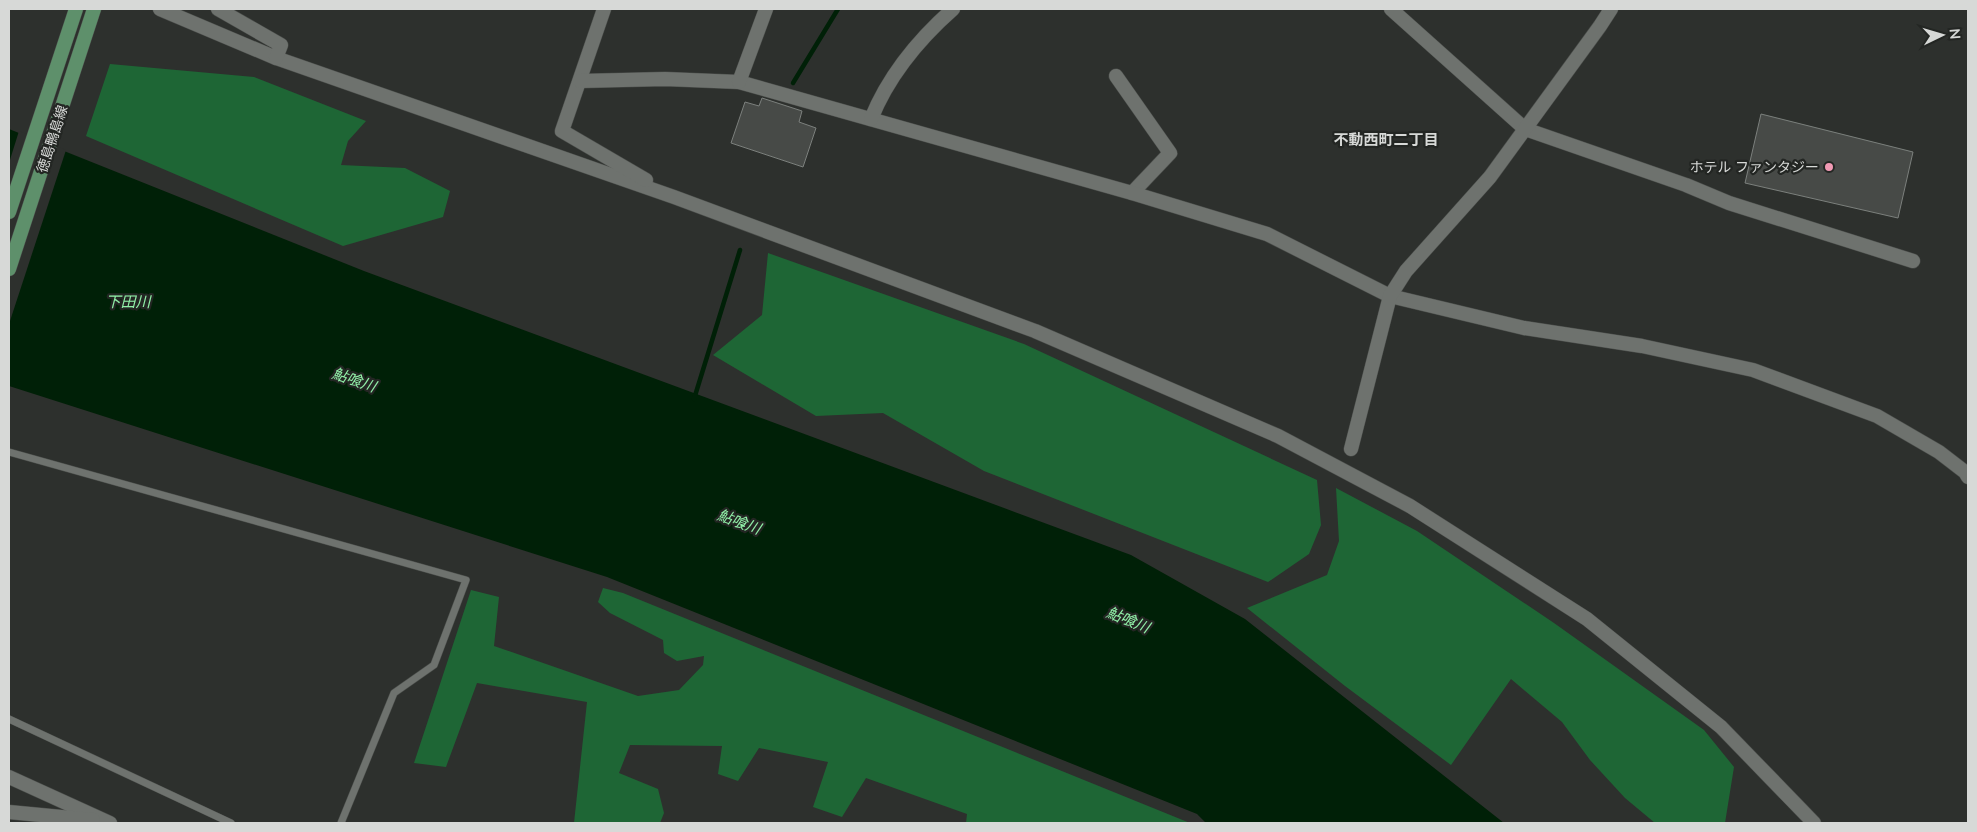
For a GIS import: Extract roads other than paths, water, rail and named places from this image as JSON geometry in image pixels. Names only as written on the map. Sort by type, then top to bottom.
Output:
[{"type":"main road","name":"徳島鴨島線","points":[[9,212],[76,9]]},
{"type":"main road","name":"徳島鴨島線","points":[[9,269],[94,9]]},
{"type":"street","points":[[160,9],[276,58],[674,197],[1035,331],[1278,436],[1410,506],[1587,619],[1721,727],[1814,823]]},
{"type":"street","points":[[218,9],[281,45],[276,58]]},
{"type":"street","points":[[604,9],[562,131],[674,197]]},
{"type":"street","points":[[739,82],[766,9]]},
{"type":"street","points":[[871,119],[881,95],[928,31],[953,9]]},
{"type":"street","points":[[1391,9],[1526,129],[1686,185],[1729,203],[1913,260]]},
{"type":"street","points":[[1351,449],[1390,296],[1406,271],[1490,176],[1526,129],[1611,9]]},
{"type":"street","points":[[1116,76],[1170,153],[1132,193]]},
{"type":"street","points":[[580,80],[665,79],[739,82],[1132,193],[1267,234],[1390,296],[1524,328],[1642,346],[1753,370],[1877,416],[1938,452],[1965,472],[1968,477]]},
{"type":"street","points":[[9,777],[110,823]]},
{"type":"street","points":[[9,812],[56,815],[110,823]]},
{"type":"lane","points":[[9,452],[466,580],[434,665],[394,693],[341,823]]},
{"type":"lane","points":[[9,720],[231,823]]},
{"type":"water","name":"下田川","points":[[9,129],[364,271],[1131,555],[1245,619],[1504,823],[1206,823],[1197,814],[607,577],[9,386]]},
{"type":"waterway","points":[[793,83],[838,9]]},
{"type":"waterway","points":[[694,399],[740,250]]},
{"type":"place","name":"ホテル ファンタジー","points":[[1829,167]]},
{"type":"district","name":"不動西町二丁目","points":[[1386,140]]},
{"type":"water label","name":"鮎喰川","points":[[354,380]]},
{"type":"water label","name":"鮎喰川","points":[[739,522]]},
{"type":"water label","name":"鮎喰川","points":[[1128,620]]}]
